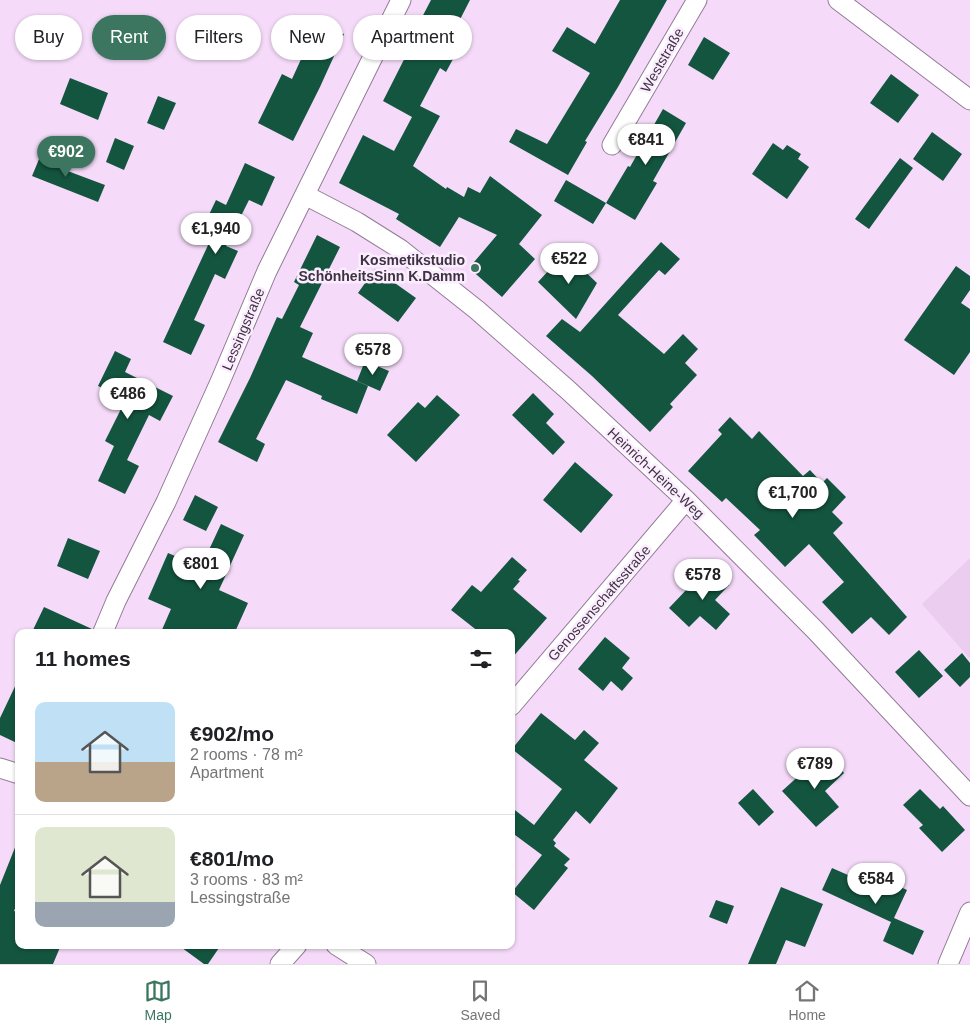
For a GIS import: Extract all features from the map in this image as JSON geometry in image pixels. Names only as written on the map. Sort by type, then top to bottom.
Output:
[{"type":"street","name":"Lessingstraße","points":[[104,629],[116,601],[166,502],[267,271],[401,0]]},
{"type":"street","name":"Weststraße","points":[[612,145],[697,0]]},
{"type":"street","points":[[838,0],[970,100]]},
{"type":"street","name":"Heinrich-Heine-Weg","points":[[305,195],[379,235],[450,287],[547,371],[686,500],[816,631],[970,796]]},
{"type":"street","name":"Genossenschaftsstraße","points":[[515,701],[686,500]]},
{"type":"street","points":[[0,768],[15,773]]},
{"type":"street","points":[[948,964],[970,912]]},
{"type":"street","points":[[280,964],[293,949]]},
{"type":"street","points":[[342,949],[366,964]]},
{"type":"shaded area","points":[[970,558],[970,659],[922,604]]},
{"type":"building","points":[[431,0],[470,0],[462,15],[423,15]]},
{"type":"building","points":[[620,0],[667,0],[585,141],[587,142],[568,175],[509,142],[516,129],[547,144],[590,73],[552,51],[567,27],[595,44]]},
{"type":"building","points":[[704,37],[730,53],[713,80],[688,65]]},
{"type":"building","points":[[301,60],[332,60],[293,141],[258,123],[282,74],[292,79]]},
{"type":"building","points":[[404,60],[452,60],[446,72],[440,68],[420,106],[440,116],[413,166],[446,189],[447,187],[464,197],[468,187],[480,193],[490,176],[542,215],[519,244],[535,259],[502,297],[469,268],[497,235],[459,217],[440,247],[396,219],[399,214],[339,183],[363,135],[394,151],[412,117],[383,101]]},
{"type":"building","points":[[891,74],[919,95],[898,123],[870,103]]},
{"type":"building","points":[[70,78],[108,93],[98,120],[60,104]]},
{"type":"building","points":[[158,96],[176,103],[164,130],[147,123]]},
{"type":"building","points":[[663,109],[686,123],[653,181],[657,183],[635,220],[606,203],[628,166],[630,167]]},
{"type":"building","points":[[932,132],[962,154],[943,181],[913,159]]},
{"type":"building","points":[[115,138],[134,146],[124,170],[106,162]]},
{"type":"building","points":[[773,143],[783,150],[787,145],[801,154],[798,159],[809,167],[787,199],[752,174]]},
{"type":"building","points":[[42,152],[68,163],[65,170],[105,185],[98,202],[32,176]]},
{"type":"building","points":[[900,158],[913,168],[869,229],[855,219]]},
{"type":"building","points":[[245,163],[275,177],[262,206],[249,200],[226,246],[238,251],[225,279],[215,274],[194,320],[205,325],[191,355],[163,342],[216,228],[205,223],[216,200],[226,205]]},
{"type":"building","points":[[566,180],[606,203],[593,224],[554,201]]},
{"type":"building","points":[[317,235],[340,247],[300,327],[313,333],[302,357],[368,386],[357,414],[321,399],[322,396],[286,380],[256,439],[265,444],[257,462],[218,442],[250,378],[277,317],[282,319],[299,285],[294,282]]},
{"type":"building","points":[[661,242],[680,259],[665,275],[659,270],[618,315],[664,354],[683,334],[698,349],[685,363],[697,375],[670,404],[673,407],[650,432],[592,376],[546,336],[562,319],[580,332]]},
{"type":"building","points":[[562,256],[571,264],[574,261],[597,283],[576,319],[538,282]]},
{"type":"building","points":[[956,266],[970,276],[970,290],[961,303],[970,309],[970,352],[954,375],[904,340]]},
{"type":"building","points":[[375,269],[416,298],[398,322],[358,293]]},
{"type":"building","points":[[115,351],[131,359],[125,372],[173,396],[160,421],[149,415],[127,460],[139,466],[125,494],[98,481],[114,446],[105,441],[126,399],[98,386]]},
{"type":"building","points":[[365,361],[389,371],[380,391],[357,381]]},
{"type":"building","points":[[533,393],[554,414],[546,423],[565,442],[553,455],[512,415]]},
{"type":"building","points":[[437,395],[460,415],[416,462],[387,435],[418,402],[425,408]]},
{"type":"building","points":[[730,417],[752,439],[759,431],[803,476],[810,470],[822,483],[827,478],[846,497],[832,512],[843,523],[833,533],[907,617],[889,635],[871,617],[852,634],[822,602],[844,582],[809,544],[785,567],[754,535],[760,530],[726,498],[722,502],[688,471],[722,434],[718,430]]},
{"type":"building","points":[[575,462],[613,495],[581,533],[543,500]]},
{"type":"building","points":[[195,495],[218,507],[206,531],[183,520]]},
{"type":"building","points":[[221,524],[244,535],[219,590],[248,603],[236,629],[162,629],[171,609],[148,599],[168,553],[201,567]]},
{"type":"building","points":[[68,538],[100,551],[88,579],[57,566]]},
{"type":"building","points":[[512,557],[527,570],[513,589],[547,618],[515,654],[515,629],[475,629],[451,610],[472,585],[481,592]]},
{"type":"building","points":[[709,566],[729,585],[715,600],[730,614],[716,630],[700,616],[689,627],[669,608]]},
{"type":"building","points":[[44,607],[92,629],[33,629]]},
{"type":"building","points":[[605,637],[630,658],[622,668],[633,678],[622,691],[611,681],[603,691],[578,669]]},
{"type":"building","points":[[919,650],[943,676],[919,698],[895,672]]},
{"type":"building","points":[[962,653],[970,663],[970,677],[960,687],[944,670]]},
{"type":"building","points":[[15,686],[15,742],[0,735],[0,718]]},
{"type":"building","points":[[541,713],[575,740],[584,730],[599,743],[584,760],[618,788],[590,824],[576,811],[553,840],[556,843],[554,846],[570,859],[564,865],[568,868],[534,910],[515,894],[515,888],[542,855],[515,835],[515,810],[534,825],[562,789],[515,751],[515,745]]},
{"type":"building","points":[[825,752],[844,773],[825,791],[839,807],[816,827],[782,791]]},
{"type":"building","points":[[753,789],[774,812],[759,826],[738,803]]},
{"type":"building","points":[[920,789],[940,809],[943,806],[965,830],[942,852],[919,828],[923,825],[903,805]]},
{"type":"building","points":[[15,848],[15,949],[59,949],[53,964],[0,964],[0,885]]},
{"type":"building","points":[[832,868],[857,879],[859,874],[879,883],[881,878],[907,890],[894,918],[924,931],[913,955],[883,941],[891,922],[822,890]]},
{"type":"building","points":[[781,887],[823,904],[805,947],[786,940],[776,964],[748,964]]},
{"type":"building","points":[[716,900],[734,906],[727,924],[709,917]]},
{"type":"building","points":[[183,949],[218,949],[208,964],[204,964]]},
{"type":"place","name":"Kosmetikstudio SchönheitsSinn K.Damm","points":[[475,268]]}]
